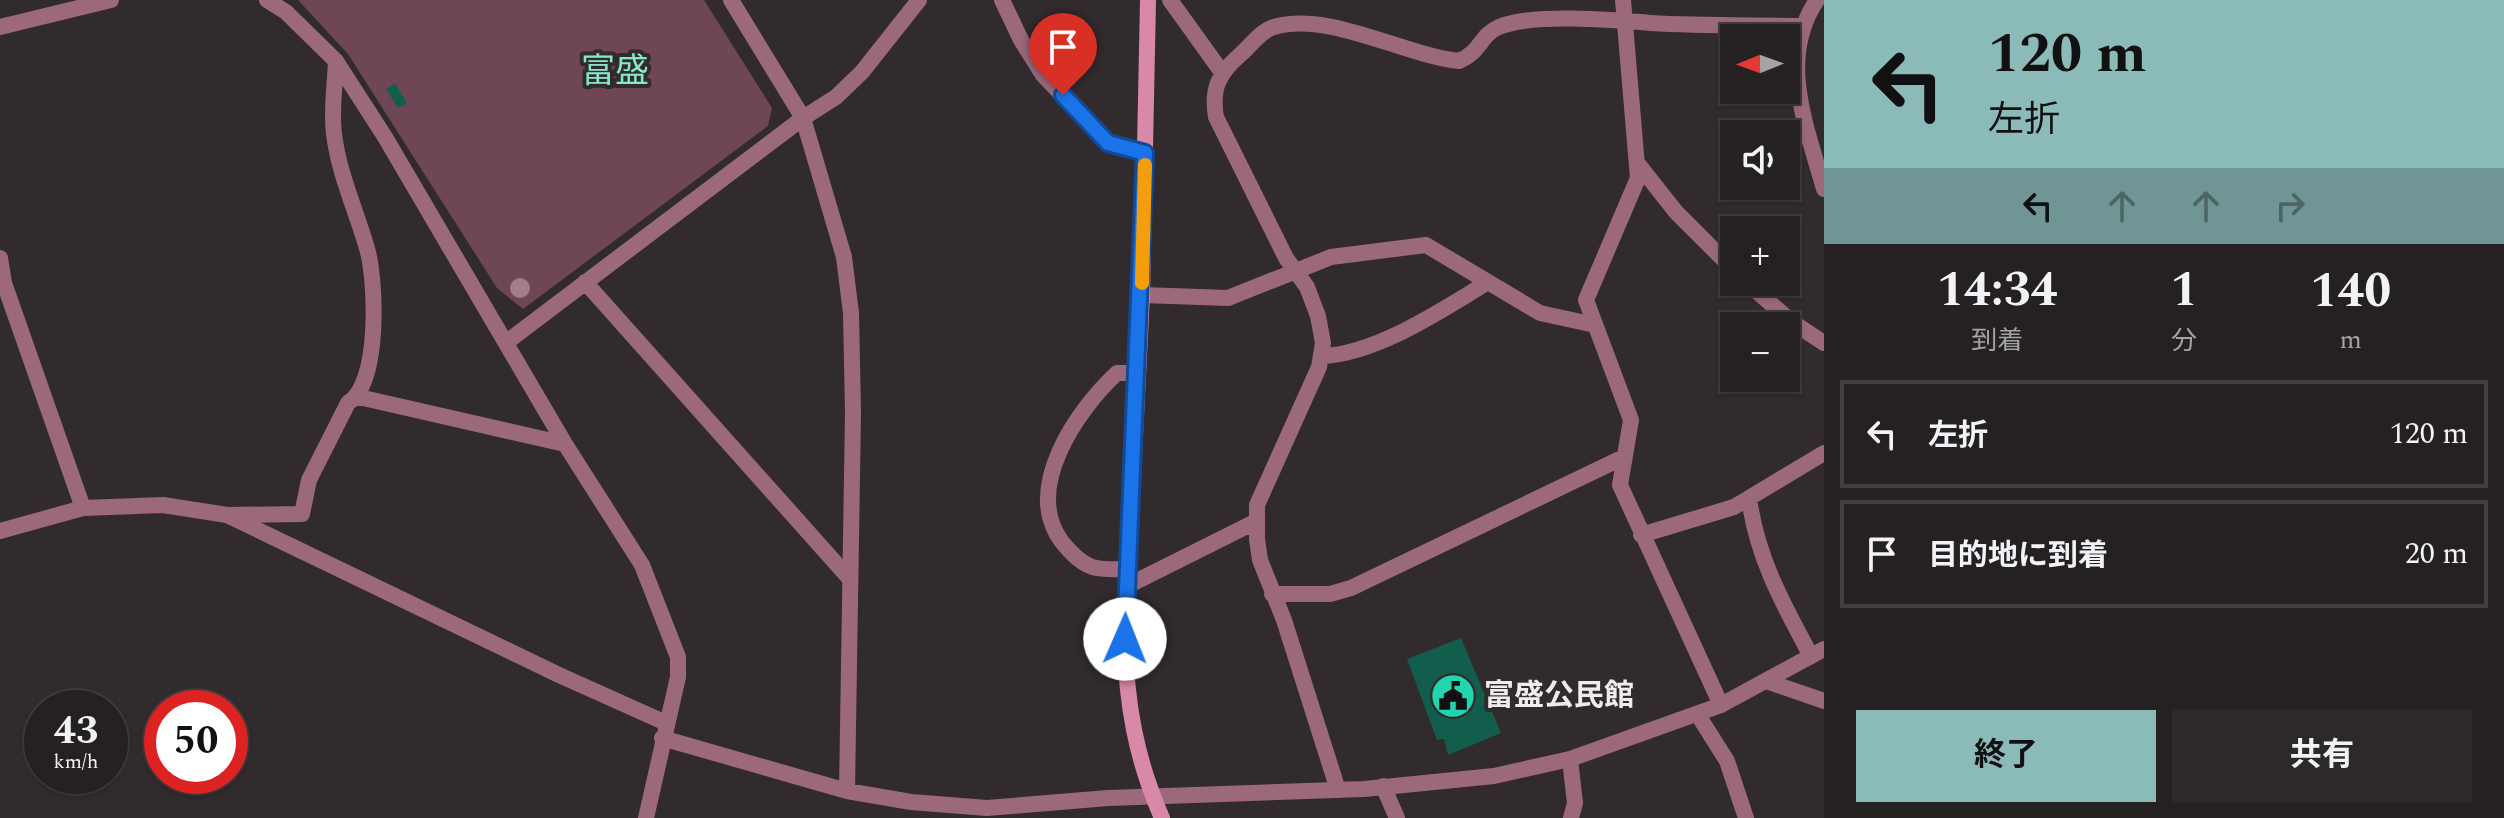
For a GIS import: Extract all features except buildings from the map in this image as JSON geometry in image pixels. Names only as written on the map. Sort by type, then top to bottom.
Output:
[{"type":"main road","points":[[1148,0],[1142,295],[1127,578],[1126,691],[1140,762],[1162,818]]},
{"type":"street","points":[[0,27],[111,0]]},
{"type":"street","points":[[267,0],[286,12],[336,61],[508,341],[565,444],[642,565],[678,657],[678,677],[646,818]]},
{"type":"street","points":[[731,0],[803,118],[844,257],[851,313],[847,791]]},
{"type":"street","points":[[508,341],[803,118],[836,97],[862,72],[919,0]]},
{"type":"street","points":[[1002,0],[1021,40],[1043,75],[1108,143],[1145,153]]},
{"type":"street","points":[[1170,0],[1221,71]]},
{"type":"street","points":[[1623,0],[1638,178],[1632,200],[1586,300],[1631,420],[1620,485],[1721,705]]},
{"type":"street","points":[[1817,0],[1803,26],[1796,79],[1821,166],[1824,189]]},
{"type":"street","points":[[1338,790],[1260,560],[1257,521],[1257,505],[1306,398],[1323,343],[1318,316],[1307,287],[1216,117],[1213,97],[1221,71],[1271,27],[1332,27],[1459,61],[1474,54],[1483,38],[1497,28],[1517,22],[1624,20],[1803,26]]},
{"type":"street","points":[[336,61],[334,132],[339,164],[369,255],[372,290],[369,369],[359,397]]},
{"type":"street","points":[[1637,162],[1676,212],[1720,256]]},
{"type":"street","points":[[1142,295],[1228,298],[1331,257],[1426,245],[1540,313],[1595,325]]},
{"type":"street","points":[[0,258],[4,283],[83,508]]},
{"type":"street","points":[[585,282],[849,578]]},
{"type":"street","points":[[1321,356],[1337,355],[1367,345],[1448,307],[1488,282]]},
{"type":"street","points":[[1762,296],[1792,322],[1824,343]]},
{"type":"street","points":[[1136,373],[1117,373],[1095,393],[1061,448],[1048,496],[1049,516],[1072,554],[1094,568],[1127,578],[1257,521]]},
{"type":"street","points":[[0,531],[83,508],[163,505],[227,515],[302,514],[314,468],[348,403],[359,397],[565,444]]},
{"type":"street","points":[[1641,535],[1734,507],[1824,453]]},
{"type":"street","points":[[1272,594],[1330,594],[1351,588],[1624,457]]},
{"type":"street","points":[[227,515],[559,675],[664,730],[847,791],[985,813],[1153,798],[1338,790],[1494,776],[1570,759],[1698,715],[1817,653],[1764,567],[1754,536],[1749,498]]},
{"type":"street","points":[[1766,681],[1824,701]]},
{"type":"street","points":[[1698,715],[1727,761],[1746,818]]},
{"type":"street","points":[[1570,759],[1575,803],[1571,818]]},
{"type":"street","points":[[1383,786],[1397,818]]},
{"type":"shaded area","points":[[298,0],[704,0],[772,108],[768,126],[523,309],[497,288],[348,54]]},
{"type":"slow traffic","points":[[1142,283],[1145,165]]},
{"type":"place","name":"富盛公民館","points":[[1453,696]]},
{"type":"district","name":"富盛","points":[[615,72]]},
{"type":"route","points":[[1063,95],[1108,143],[1145,153],[1142,295],[1125,639]]}]
